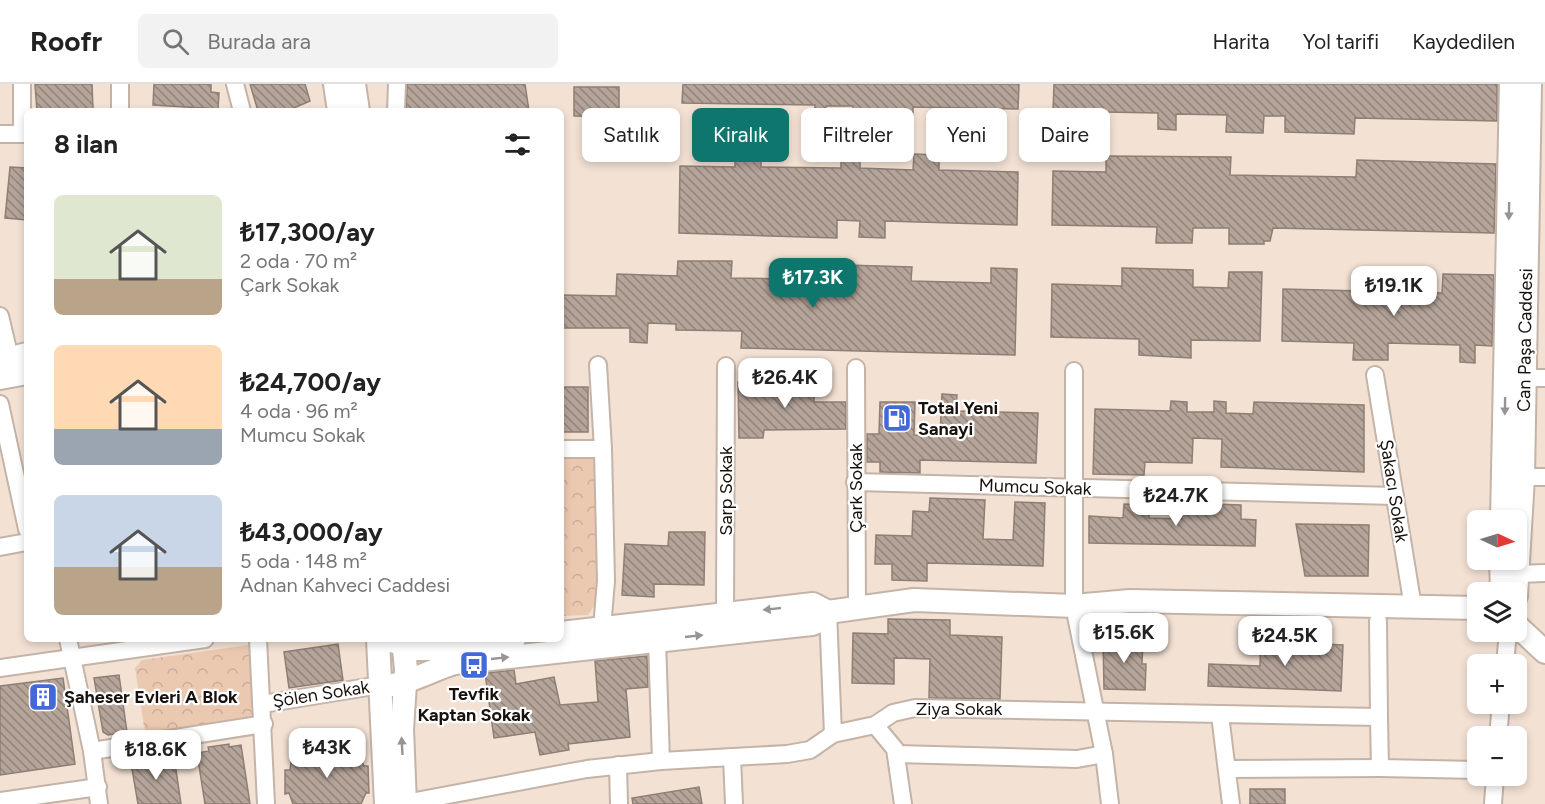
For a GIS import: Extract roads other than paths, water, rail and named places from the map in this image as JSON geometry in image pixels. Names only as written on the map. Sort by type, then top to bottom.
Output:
[{"type":"street","points":[[0,134],[24,134],[22,84]]},
{"type":"street","points":[[120,84],[120,108]]},
{"type":"street","points":[[235,84],[241,108]]},
{"type":"street","points":[[335,84],[339,108]]},
{"type":"street","points":[[354,84],[358,108]]},
{"type":"street","points":[[396,108],[397,84]]},
{"type":"street","name":"Can Paşa Caddesi","points":[[1511,84],[1520,152],[1517,262],[1534,477],[1518,582]]},
{"type":"street","points":[[1520,152],[1538,105],[1530,84]]},
{"type":"street","points":[[0,316],[16,362],[0,378]]},
{"type":"street","points":[[598,365],[603,449],[606,581],[602,628]]},
{"type":"street","name":"Sarp Sokak","points":[[725,615],[726,366]]},
{"type":"street","name":"Çark Sokak","points":[[856,368],[857,609]]},
{"type":"street","points":[[1074,371],[1074,606],[1104,753],[1110,804]]},
{"type":"street","name":"Şakacı Sokak","points":[[1375,375],[1413,607]]},
{"type":"street","name":"Can Paşa Caddesi","points":[[1504,510],[1525,377]]},
{"type":"street","points":[[0,404],[24,515]]},
{"type":"street","points":[[564,449],[603,449]]},
{"type":"street","name":"Mumcu Sokak","points":[[855,482],[1395,496]]},
{"type":"street","points":[[0,547],[24,543]]},
{"type":"street","points":[[1525,582],[1545,573]]},
{"type":"street","points":[[564,633],[813,604],[828,612],[914,600],[1074,606],[1130,601],[1467,608]]},
{"type":"street","points":[[1074,606],[1123,616],[1467,621]]},
{"type":"street","points":[[380,685],[396,686],[419,675],[455,663],[812,624],[820,621],[828,612]]},
{"type":"street","points":[[828,612],[833,734]]},
{"type":"street","points":[[1378,621],[1380,768]]},
{"type":"street","points":[[1527,626],[1545,635]]},
{"type":"street","points":[[1527,636],[1545,652]]},
{"type":"street","points":[[657,640],[661,761]]},
{"type":"street","points":[[69,642],[92,751],[99,804]]},
{"type":"street","points":[[0,668],[183,642]]},
{"type":"street","points":[[258,642],[264,724],[266,804]]},
{"type":"street","points":[[378,642],[380,685],[399,804]]},
{"type":"street","points":[[399,804],[404,643],[431,649],[489,642]]},
{"type":"street","name":"Şölen Sokak","points":[[263,704],[380,685]]},
{"type":"street","name":"Ziya Sokak","points":[[399,804],[618,765],[787,754],[810,750],[833,734],[875,724],[893,713],[915,708],[1379,717]]},
{"type":"street","points":[[1220,715],[1231,804]]},
{"type":"street","name":"Şölen Sokak","points":[[92,751],[264,724]]},
{"type":"street","points":[[875,724],[885,734],[896,754],[903,804]]},
{"type":"street","points":[[896,754],[1077,759],[1104,753]]},
{"type":"street","points":[[732,757],[734,804]]},
{"type":"street","points":[[618,765],[619,804]]},
{"type":"street","points":[[1228,769],[1467,770]]},
{"type":"street","points":[[1493,804],[1494,786]]},
{"type":"street","points":[[0,801],[98,787]]},
{"type":"place","name":"Total Yeni Sanayi","points":[[897,418]]},
{"type":"place","name":"Tevfik Kaptan Sokak","points":[[474,665]]},
{"type":"place","name":"Şaheser Evleri A Blok","points":[[43,697]]}]
